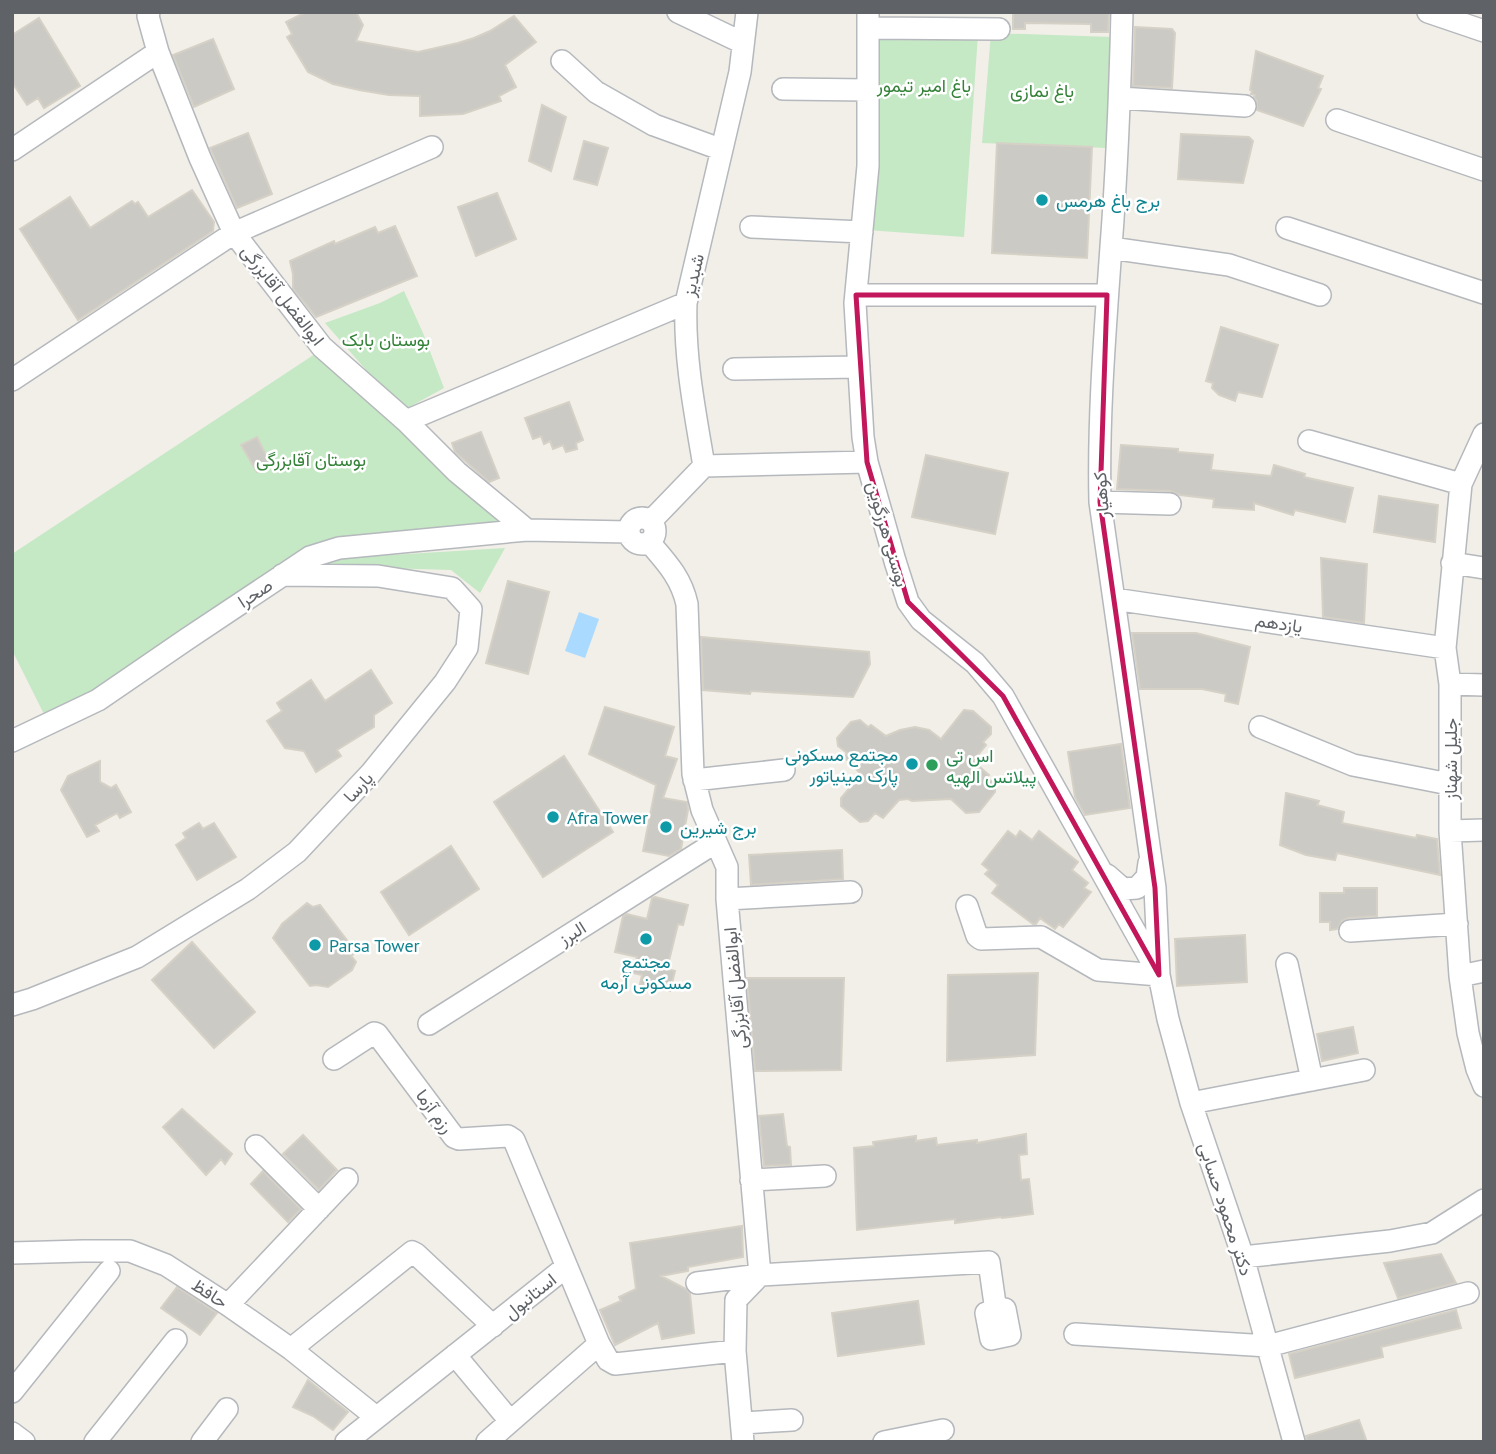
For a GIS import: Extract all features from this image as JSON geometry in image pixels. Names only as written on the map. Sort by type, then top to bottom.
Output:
[{"type":"street","name":"ابوالفضل آقابزرگی","points":[[149,12],[158,52],[200,158],[234,233],[322,347],[406,421],[457,472],[527,530]]},
{"type":"street","points":[[678,12],[743,43]]},
{"type":"street","name":"شبدیز","points":[[704,466],[685,333],[686,303],[740,72],[747,12]]},
{"type":"street","name":"کوهیار","points":[[1122,12],[1120,98],[1099,451],[1100,502],[1155,888],[1159,975]]},
{"type":"street","points":[[1429,12],[1484,31]]},
{"type":"street","points":[[868,20],[999,29]]},
{"type":"street","name":"بوسنی هرزگوین","points":[[868,20],[868,166],[856,295],[859,367],[867,462],[895,561],[908,602],[921,620],[975,663],[1003,696],[1159,975]]},
{"type":"street","points":[[12,150],[158,52]]},
{"type":"street","points":[[562,61],[596,92],[654,125],[720,149]]},
{"type":"street","points":[[783,89],[868,90]]},
{"type":"street","points":[[1120,98],[1245,106]]},
{"type":"street","points":[[1337,120],[1484,170]]},
{"type":"street","points":[[12,380],[234,233],[432,147]]},
{"type":"street","points":[[751,227],[862,232]]},
{"type":"street","points":[[1287,228],[1484,293]]},
{"type":"street","points":[[1111,248],[1229,265],[1320,295]]},
{"type":"street","points":[[856,295],[1107,295]]},
{"type":"street","points":[[406,421],[686,303]]},
{"type":"street","points":[[734,369],[859,367]]},
{"type":"street","name":"جلیل شهناز","points":[[1484,434],[1461,484],[1445,648],[1450,684],[1450,831],[1460,976],[1468,1033],[1484,1086]]},
{"type":"street","points":[[1309,441],[1461,484]]},
{"type":"street","points":[[527,530],[629,532],[634,541],[639,543],[704,466],[867,462]]},
{"type":"street","points":[[1100,502],[1170,504]]},
{"type":"street","name":"صحرا","points":[[12,741],[98,700],[310,557],[339,548],[527,530]]},
{"type":"street","name":"ابوالفضل آقابزرگی","points":[[650,531],[679,579],[687,604],[694,780],[702,810],[727,867],[727,900],[760,1275]]},
{"type":"street","points":[[1452,563],[1484,568]]},
{"type":"street","name":"پارسا","points":[[12,1005],[137,957],[248,889],[297,852],[371,773],[445,682],[467,648],[471,610],[452,588],[377,576],[282,575]]},
{"type":"street","name":"یازدهم","points":[[1114,599],[1445,648]]},
{"type":"street","points":[[1450,684],[1484,685]]},
{"type":"street","points":[[1260,727],[1353,765],[1449,784]]},
{"type":"street","points":[[694,780],[784,770]]},
{"type":"street","points":[[1450,831],[1484,830]]},
{"type":"street","name":"البرز","points":[[429,1024],[716,842]]},
{"type":"street","points":[[1100,869],[1123,890],[1138,888],[1147,877],[1150,853]]},
{"type":"street","points":[[727,900],[851,892]]},
{"type":"street","points":[[967,906],[977,936],[981,939],[1041,937],[1098,970],[1159,975]]},
{"type":"street","points":[[1350,931],[1457,924]]},
{"type":"street","points":[[1287,964],[1312,1080]]},
{"type":"street","points":[[1460,976],[1484,971]]},
{"type":"street","name":"دکتر محمود حسابی","points":[[1159,975],[1191,1103],[1243,1257],[1294,1442]]},
{"type":"street","name":"رزم آزما","points":[[334,1059],[374,1033],[377,1034],[454,1138],[511,1137],[566,1267]]},
{"type":"street","points":[[1191,1103],[1364,1070]]},
{"type":"street","points":[[256,1146],[319,1209]]},
{"type":"street","points":[[751,1180],[825,1176]]},
{"type":"street","points":[[228,1305],[348,1179]]},
{"type":"street","points":[[1243,1257],[1390,1241],[1432,1233],[1484,1200]]},
{"type":"street","name":"حافظ","points":[[12,1253],[130,1251],[166,1265],[290,1349],[376,1417]]},
{"type":"street","points":[[290,1349],[412,1252],[493,1326]]},
{"type":"street","points":[[697,1283],[760,1275],[989,1262],[996,1311]]},
{"type":"street","name":"استانبول","points":[[346,1442],[566,1267],[599,1343],[608,1360],[615,1364],[735,1351]]},
{"type":"street","points":[[12,1392],[109,1271]]},
{"type":"street","points":[[760,1275],[736,1300],[735,1351],[743,1433],[792,1420]]},
{"type":"street","points":[[1075,1334],[1268,1346],[1468,1293]]},
{"type":"street","points":[[95,1442],[176,1340]]},
{"type":"street","points":[[487,1442],[599,1343]]},
{"type":"street","points":[[455,1355],[510,1422]]},
{"type":"street","points":[[202,1442],[228,1409]]},
{"type":"street","points":[[884,1442],[943,1430]]},
{"type":"street","points":[[12,1433],[24,1442]]},
{"type":"highlighted area","points":[[856,295],[1107,295],[1100,502],[1155,888],[1159,975],[1003,696],[908,602],[867,462]]},
{"type":"green space","name":"باغ امیر تیمور","points":[[874,33],[978,34],[964,237],[867,230]]},
{"type":"green space","name":"باغ نمازی","points":[[991,33],[1112,37],[1107,148],[982,143]]},
{"type":"green space","name":"بوستان بابک","points":[[404,291],[444,388],[402,411],[325,323],[380,303]]},
{"type":"green space","name":"بوستان آقابزرگی","points":[[318,352],[510,524],[317,545],[94,694],[45,716],[12,650],[12,554]]},
{"type":"green space","points":[[505,548],[480,593],[451,570],[318,566],[326,559]]},
{"type":"water","points":[[579,612],[599,619],[585,658],[565,651]]},
{"type":"building","points":[[306,12],[356,12],[363,25],[356,41],[418,52],[474,38],[514,16],[536,42],[505,65],[516,87],[499,96],[501,101],[463,114],[420,116],[420,96],[359,90],[333,84],[308,72],[287,37],[292,34],[286,22]]},
{"type":"building","points":[[1013,12],[1109,12],[1108,32],[1091,32],[1091,24],[1025,23],[1025,29],[1013,29]]},
{"type":"building","points":[[39,18],[80,86],[44,108],[38,98],[27,105],[12,82],[12,35]]},
{"type":"building","points":[[1135,27],[1172,29],[1175,33],[1172,88],[1133,86]]},
{"type":"building","points":[[213,39],[234,89],[194,107],[173,55]]},
{"type":"building","points":[[1256,51],[1323,76],[1318,88],[1321,89],[1303,126],[1257,110],[1255,95],[1251,94],[1250,90]]},
{"type":"building","points":[[542,105],[566,117],[551,171],[529,161]]},
{"type":"building","points":[[248,133],[272,194],[237,208],[210,148]]},
{"type":"building","points":[[1181,134],[1249,137],[1253,141],[1243,183],[1178,179]]},
{"type":"building","points":[[584,141],[608,148],[597,185],[574,179]]},
{"type":"building","name":"برج باغ هرمس","points":[[997,143],[1092,147],[1087,258],[992,253]]},
{"type":"building","points":[[192,190],[214,222],[213,231],[78,320],[20,229],[70,197],[90,228],[132,201],[135,204],[138,202],[148,217]]},
{"type":"building","points":[[497,193],[516,239],[476,256],[458,207]]},
{"type":"building","points":[[395,226],[417,276],[316,317],[293,289],[290,261],[334,241],[335,244],[375,227],[378,233]]},
{"type":"building","points":[[1221,327],[1278,345],[1262,397],[1238,392],[1235,401],[1219,395],[1212,388],[1213,383],[1206,381]]},
{"type":"building","points":[[569,402],[583,440],[576,443],[577,449],[566,452],[563,445],[553,449],[550,441],[544,444],[541,436],[533,439],[525,418]]},
{"type":"building","points":[[481,432],[499,478],[489,482],[455,452],[452,443]]},
{"type":"building","points":[[257,437],[271,465],[257,472],[241,445]]},
{"type":"building","points":[[1121,445],[1178,449],[1178,452],[1213,455],[1211,470],[1271,476],[1274,465],[1305,474],[1304,477],[1353,488],[1345,522],[1295,510],[1293,515],[1254,503],[1254,510],[1213,507],[1214,499],[1180,495],[1170,491],[1117,489]]},
{"type":"building","points":[[926,455],[1008,473],[995,534],[912,517]]},
{"type":"building","points":[[1379,496],[1438,505],[1435,542],[1374,532]]},
{"type":"building","points":[[1321,558],[1367,564],[1364,623],[1323,617]]},
{"type":"building","points":[[508,581],[549,592],[528,674],[486,663]]},
{"type":"building","points":[[1132,633],[1196,633],[1250,647],[1238,704],[1225,701],[1226,694],[1202,689],[1140,689]]},
{"type":"building","points":[[701,637],[869,652],[870,664],[853,697],[703,690]]},
{"type":"building","points":[[371,670],[392,703],[374,715],[374,727],[337,750],[341,756],[316,772],[304,751],[285,748],[267,721],[282,711],[277,703],[311,680],[325,701]]},
{"type":"building","points":[[605,707],[674,727],[665,756],[677,759],[663,798],[687,802],[688,810],[681,849],[669,856],[643,851],[656,785],[589,754]]},
{"type":"building","name":"مجتمع مسکونی پارک مینیاتور","points":[[964,710],[973,711],[991,727],[991,734],[983,742],[986,745],[973,761],[995,784],[995,792],[979,812],[966,813],[951,799],[908,799],[899,800],[883,818],[875,813],[868,821],[860,822],[841,806],[841,798],[861,774],[844,757],[847,753],[838,746],[837,738],[851,722],[860,720],[886,736],[915,727],[929,730],[941,739]]},
{"type":"building","points":[[1121,744],[1130,808],[1085,815],[1075,797],[1068,752]]},
{"type":"building","name":"Afra Tower","points":[[564,756],[613,832],[543,877],[494,802]]},
{"type":"building","points":[[100,761],[100,782],[111,788],[116,785],[131,812],[120,818],[117,813],[95,825],[99,831],[87,837],[61,790],[68,776]]},
{"type":"building","points":[[1286,793],[1319,801],[1317,805],[1344,812],[1342,823],[1416,838],[1417,835],[1437,839],[1440,875],[1337,853],[1335,860],[1306,855],[1280,845]]},
{"type":"building","points":[[199,823],[203,829],[214,823],[236,857],[197,880],[176,845],[186,838],[183,833]]},
{"type":"building","points":[[1008,831],[1016,837],[1020,831],[1032,840],[1039,831],[1078,862],[1072,870],[1088,883],[1084,888],[1091,892],[1063,927],[1059,924],[1055,929],[1040,918],[1033,924],[992,893],[998,885],[985,874],[989,870],[982,864]]},
{"type":"building","points":[[451,846],[479,889],[409,935],[381,892]]},
{"type":"building","points":[[842,850],[843,879],[751,885],[749,855]]},
{"type":"building","points":[[1344,888],[1377,888],[1377,916],[1348,918],[1342,921],[1337,929],[1330,930],[1330,922],[1320,922],[1320,893],[1344,893]]},
{"type":"building","name":"مجتمع مسکونی آرمه","points":[[652,898],[688,905],[683,925],[678,924],[667,969],[675,971],[670,991],[640,984],[642,975],[633,973],[637,957],[615,952],[623,916],[627,914],[647,919]]},
{"type":"building","name":"Parsa Tower","points":[[307,903],[313,907],[320,905],[356,952],[351,956],[356,962],[352,970],[328,987],[310,986],[273,938],[282,924]]},
{"type":"building","points":[[1245,935],[1247,982],[1177,986],[1175,939]]},
{"type":"building","points":[[192,942],[255,1012],[214,1048],[152,980]]},
{"type":"building","points":[[1038,973],[1035,1055],[947,1061],[948,975]]},
{"type":"building","points":[[747,978],[844,978],[841,1070],[755,1071]]},
{"type":"building","points":[[1353,1027],[1358,1053],[1322,1061],[1317,1034]]},
{"type":"building","points":[[182,1109],[232,1154],[225,1164],[221,1159],[206,1175],[163,1127]]},
{"type":"building","points":[[783,1114],[791,1165],[764,1166],[759,1116]]},
{"type":"building","points":[[1026,1134],[1027,1154],[1019,1155],[1021,1180],[1029,1179],[1033,1214],[857,1230],[854,1148],[874,1146],[873,1142],[916,1136],[916,1141],[936,1138],[937,1145],[977,1140],[977,1143]]},
{"type":"building","points":[[303,1135],[337,1170],[319,1190],[283,1154]]},
{"type":"building","points":[[263,1171],[301,1209],[288,1222],[251,1184]]},
{"type":"building","points":[[742,1226],[743,1257],[688,1267],[688,1271],[661,1276],[686,1289],[690,1294],[694,1333],[662,1339],[658,1323],[615,1345],[600,1310],[621,1301],[619,1297],[636,1289],[630,1243]]},
{"type":"building","points":[[1441,1254],[1456,1283],[1398,1298],[1384,1263]]},
{"type":"building","points":[[177,1287],[217,1313],[200,1335],[161,1308]]},
{"type":"building","points":[[918,1301],[924,1344],[838,1356],[832,1313]]},
{"type":"building","points":[[1456,1310],[1461,1328],[1381,1347],[1383,1357],[1295,1378],[1289,1354]]},
{"type":"building","points":[[308,1380],[348,1412],[333,1430],[313,1416],[293,1407]]},
{"type":"building","points":[[1359,1420],[1367,1442],[1307,1442],[1306,1436]]},
{"type":"place","name":"برج باغ هرمس","points":[[1042,200]]},
{"type":"place","name":"مجتمع مسکونی پارک مینیاتور","points":[[912,764]]},
{"type":"place","name":"اس تی پیلاتس الهیه","points":[[932,765]]},
{"type":"place","name":"Afra Tower","points":[[553,817]]},
{"type":"place","name":"برج شیرین","points":[[666,827]]},
{"type":"place","name":"مجتمع مسکونی آرمه","points":[[646,939]]},
{"type":"place","name":"Parsa Tower","points":[[315,945]]}]
